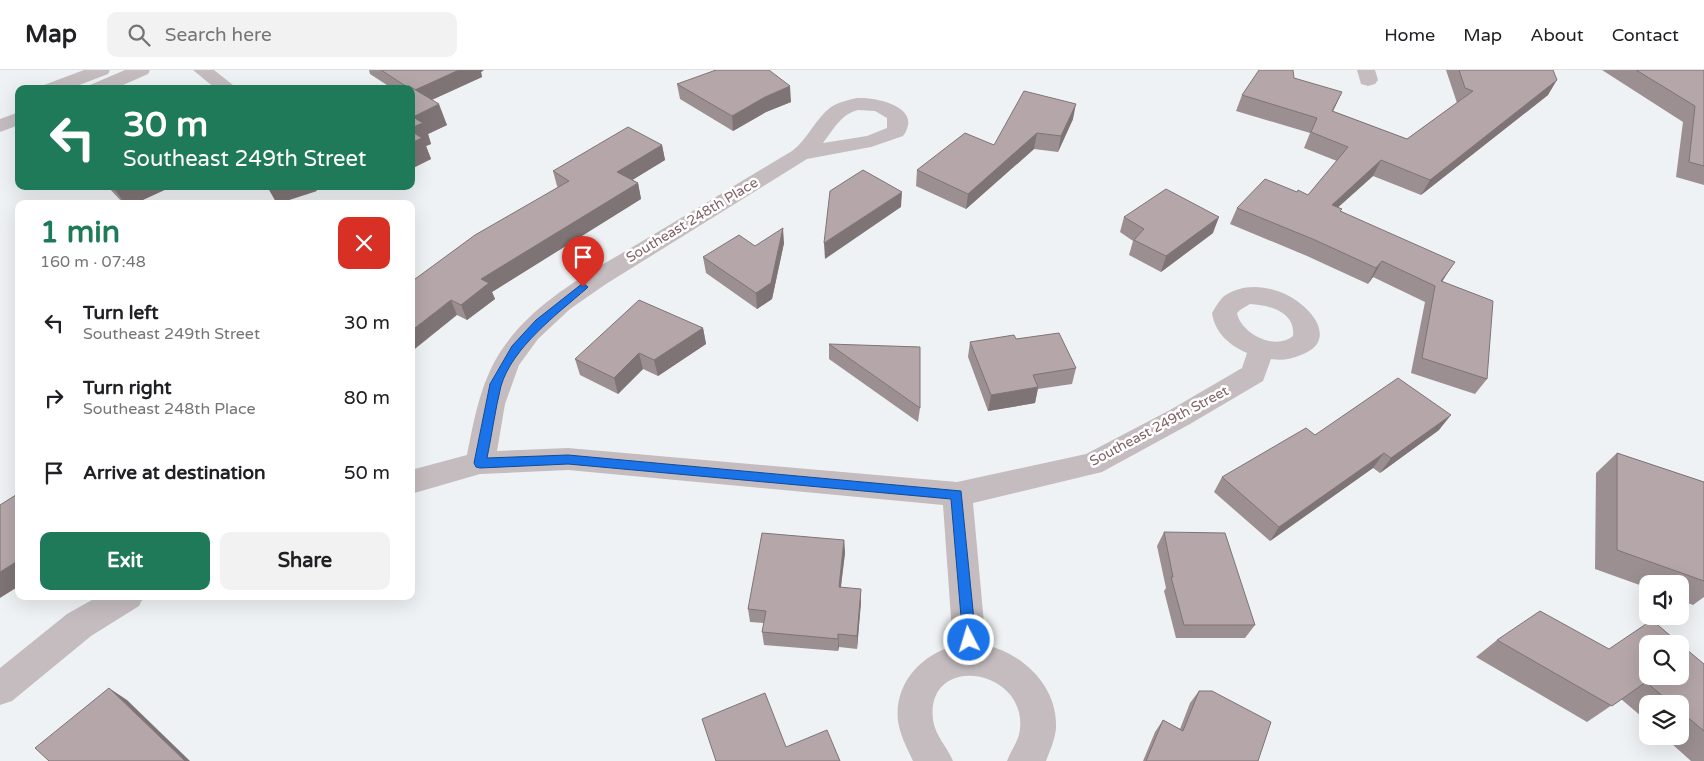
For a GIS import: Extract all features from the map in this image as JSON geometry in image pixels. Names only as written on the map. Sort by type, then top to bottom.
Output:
[{"type":"street","points":[[62,85],[101,70]]},
{"type":"street","points":[[107,85],[141,70]]},
{"type":"street","points":[[202,70],[223,85]]},
{"type":"street","points":[[0,108],[15,102]]},
{"type":"street","points":[[0,126],[15,120]]},
{"type":"street","name":"Southeast 248th Place","points":[[480,463],[496,384],[516,349],[540,323],[583,287],[804,153]]},
{"type":"street","name":"Southeast 249th Street","points":[[415,481],[480,463],[568,459],[957,494],[1092,464],[1180,417],[1254,374],[1261,349]]},
{"type":"street","points":[[957,494],[971,659]]},
{"type":"street","points":[[0,689],[80,625],[121,600]]},
{"type":"street","points":[[935,761],[924,748],[916,728],[914,707],[921,688],[934,672],[951,662],[971,659],[990,661],[1007,670],[1023,682],[1033,698],[1039,717],[1038,736],[1031,754],[1025,761]]},
{"type":"building","points":[[381,70],[459,70],[415,90],[415,85],[404,85]]},
{"type":"building","points":[[716,70],[769,70],[790,86],[765,97],[732,116],[677,84]]},
{"type":"building","points":[[1259,70],[1293,70],[1294,78],[1342,92],[1332,111],[1407,139],[1473,91],[1465,88],[1459,70],[1553,70],[1557,80],[1430,180],[1381,160],[1332,205],[1342,209],[1340,211],[1455,262],[1441,281],[1493,301],[1487,379],[1422,358],[1435,286],[1382,261],[1376,268],[1315,240],[1237,208],[1265,179],[1308,195],[1348,147],[1311,132],[1317,118],[1242,95]]},
{"type":"building","points":[[1636,70],[1704,70],[1704,166],[1689,162],[1695,106]]},
{"type":"building","points":[[415,90],[439,104],[415,116]]},
{"type":"building","points":[[1024,91],[1076,104],[1061,136],[1037,133],[968,194],[917,170],[965,133],[994,145]]},
{"type":"building","points":[[415,118],[423,123],[415,126]]},
{"type":"building","points":[[628,127],[662,145],[617,172],[638,183],[481,279],[489,283],[461,305],[451,300],[415,328],[415,279],[475,235],[569,181],[553,171]]},
{"type":"building","points":[[415,134],[422,138],[415,141]]},
{"type":"building","points":[[863,170],[902,192],[824,243],[830,191]]},
{"type":"building","points":[[1166,189],[1219,217],[1166,256],[1134,240],[1144,229],[1124,217]]},
{"type":"building","points":[[783,228],[771,283],[756,293],[703,257],[739,235],[755,246]]},
{"type":"building","points":[[639,300],[703,328],[654,360],[639,353],[614,378],[575,359]]},
{"type":"building","points":[[1059,333],[1076,368],[1033,375],[1038,387],[991,395],[970,342],[1014,335],[1016,339]]},
{"type":"building","points":[[829,344],[920,347],[920,408]]},
{"type":"building","points":[[1398,378],[1451,415],[1391,458],[1384,453],[1279,527],[1222,477],[1306,428],[1315,435]]},
{"type":"building","points":[[1617,453],[1704,482],[1704,581],[1617,550]]},
{"type":"building","points":[[15,496],[15,563],[0,572],[0,505]]},
{"type":"building","points":[[1164,532],[1225,533],[1255,625],[1184,625],[1171,577],[1173,577]]},
{"type":"building","points":[[762,533],[844,540],[839,587],[861,589],[857,636],[838,634],[838,639],[762,632],[766,611],[748,609]]},
{"type":"building","points":[[1540,611],[1609,649],[1645,625],[1658,625],[1670,635],[1639,635],[1639,685],[1642,685],[1612,706],[1497,640]]},
{"type":"building","points":[[1689,651],[1704,664],[1704,731],[1689,718],[1689,695],[1661,695],[1650,685],[1689,685]]},
{"type":"building","points":[[109,688],[185,761],[49,761],[35,748]]},
{"type":"building","points":[[1199,691],[1212,691],[1271,722],[1258,761],[1146,761],[1163,720],[1183,731]]},
{"type":"building","points":[[765,693],[786,747],[827,730],[840,761],[716,761],[702,719]]},
{"type":"route","points":[[583,287],[540,323],[516,349],[496,384],[480,463],[568,459],[957,494],[969,640]]}]
